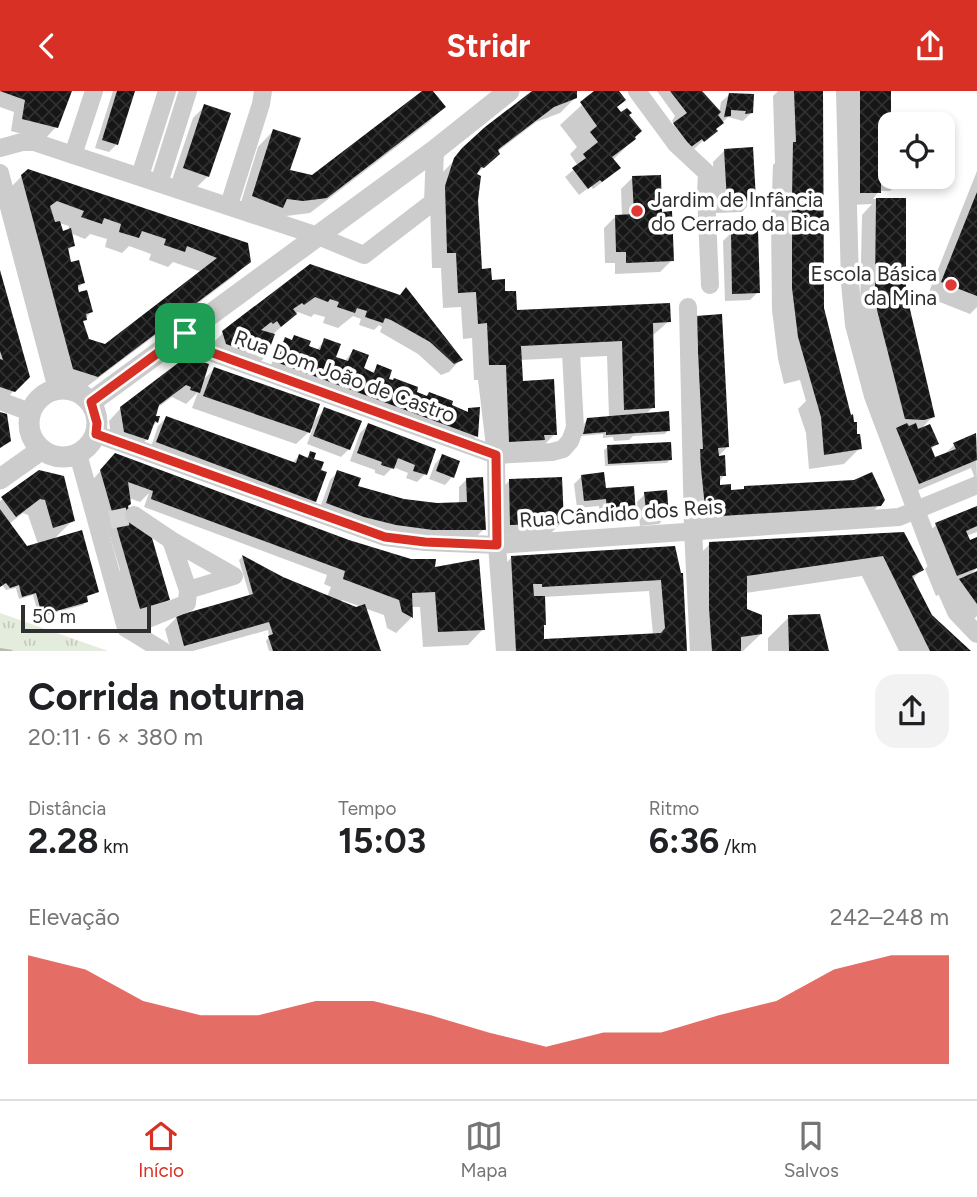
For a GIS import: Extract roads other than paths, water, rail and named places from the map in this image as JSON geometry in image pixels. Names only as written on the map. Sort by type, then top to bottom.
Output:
[{"type":"street","points":[[74,155],[94,91]]},
{"type":"street","points":[[140,176],[167,91]]},
{"type":"street","points":[[159,183],[188,91]]},
{"type":"street","points":[[229,205],[263,91]]},
{"type":"street","points":[[91,402],[435,151],[509,91]]},
{"type":"street","points":[[637,91],[676,144],[707,173],[710,285]]},
{"type":"street","points":[[845,91],[852,312],[873,396],[915,510],[956,612],[977,634]]},
{"type":"street","points":[[0,148],[28,142],[74,155],[229,205],[364,255],[433,202],[435,151]]},
{"type":"street","points":[[0,173],[57,389]]},
{"type":"street","points":[[688,307],[693,530],[699,651]]},
{"type":"street","name":"Rua Dom João de Castro","points":[[185,333],[202,349],[496,455]]},
{"type":"street","points":[[496,455],[552,452],[563,449],[570,441],[575,428],[572,353]]},
{"type":"street","points":[[487,379],[496,455],[497,545],[505,651]]},
{"type":"street","points":[[57,389],[76,391],[91,402],[97,423],[92,442],[78,454],[59,457],[41,450],[30,432],[30,412],[40,397],[57,389]]},
{"type":"street","points":[[0,401],[30,412]]},
{"type":"street","name":"Rua Cândido dos Reis","points":[[96,434],[385,537],[425,542],[497,545],[899,517],[977,485]]},
{"type":"street","points":[[0,479],[41,450]]},
{"type":"street","points":[[78,454],[104,521],[125,628],[163,651]]},
{"type":"street","points":[[134,515],[234,576],[188,590]]},
{"type":"street","points":[[125,628],[187,603],[188,590],[171,540]]},
{"type":"tunnel","points":[[110,520],[134,515]]},
{"type":"place","name":"Jardim de Infância do Cerrado da Bica","points":[[637,211]]},
{"type":"place","name":"Escola Básica da Mina","points":[[951,285]]}]
